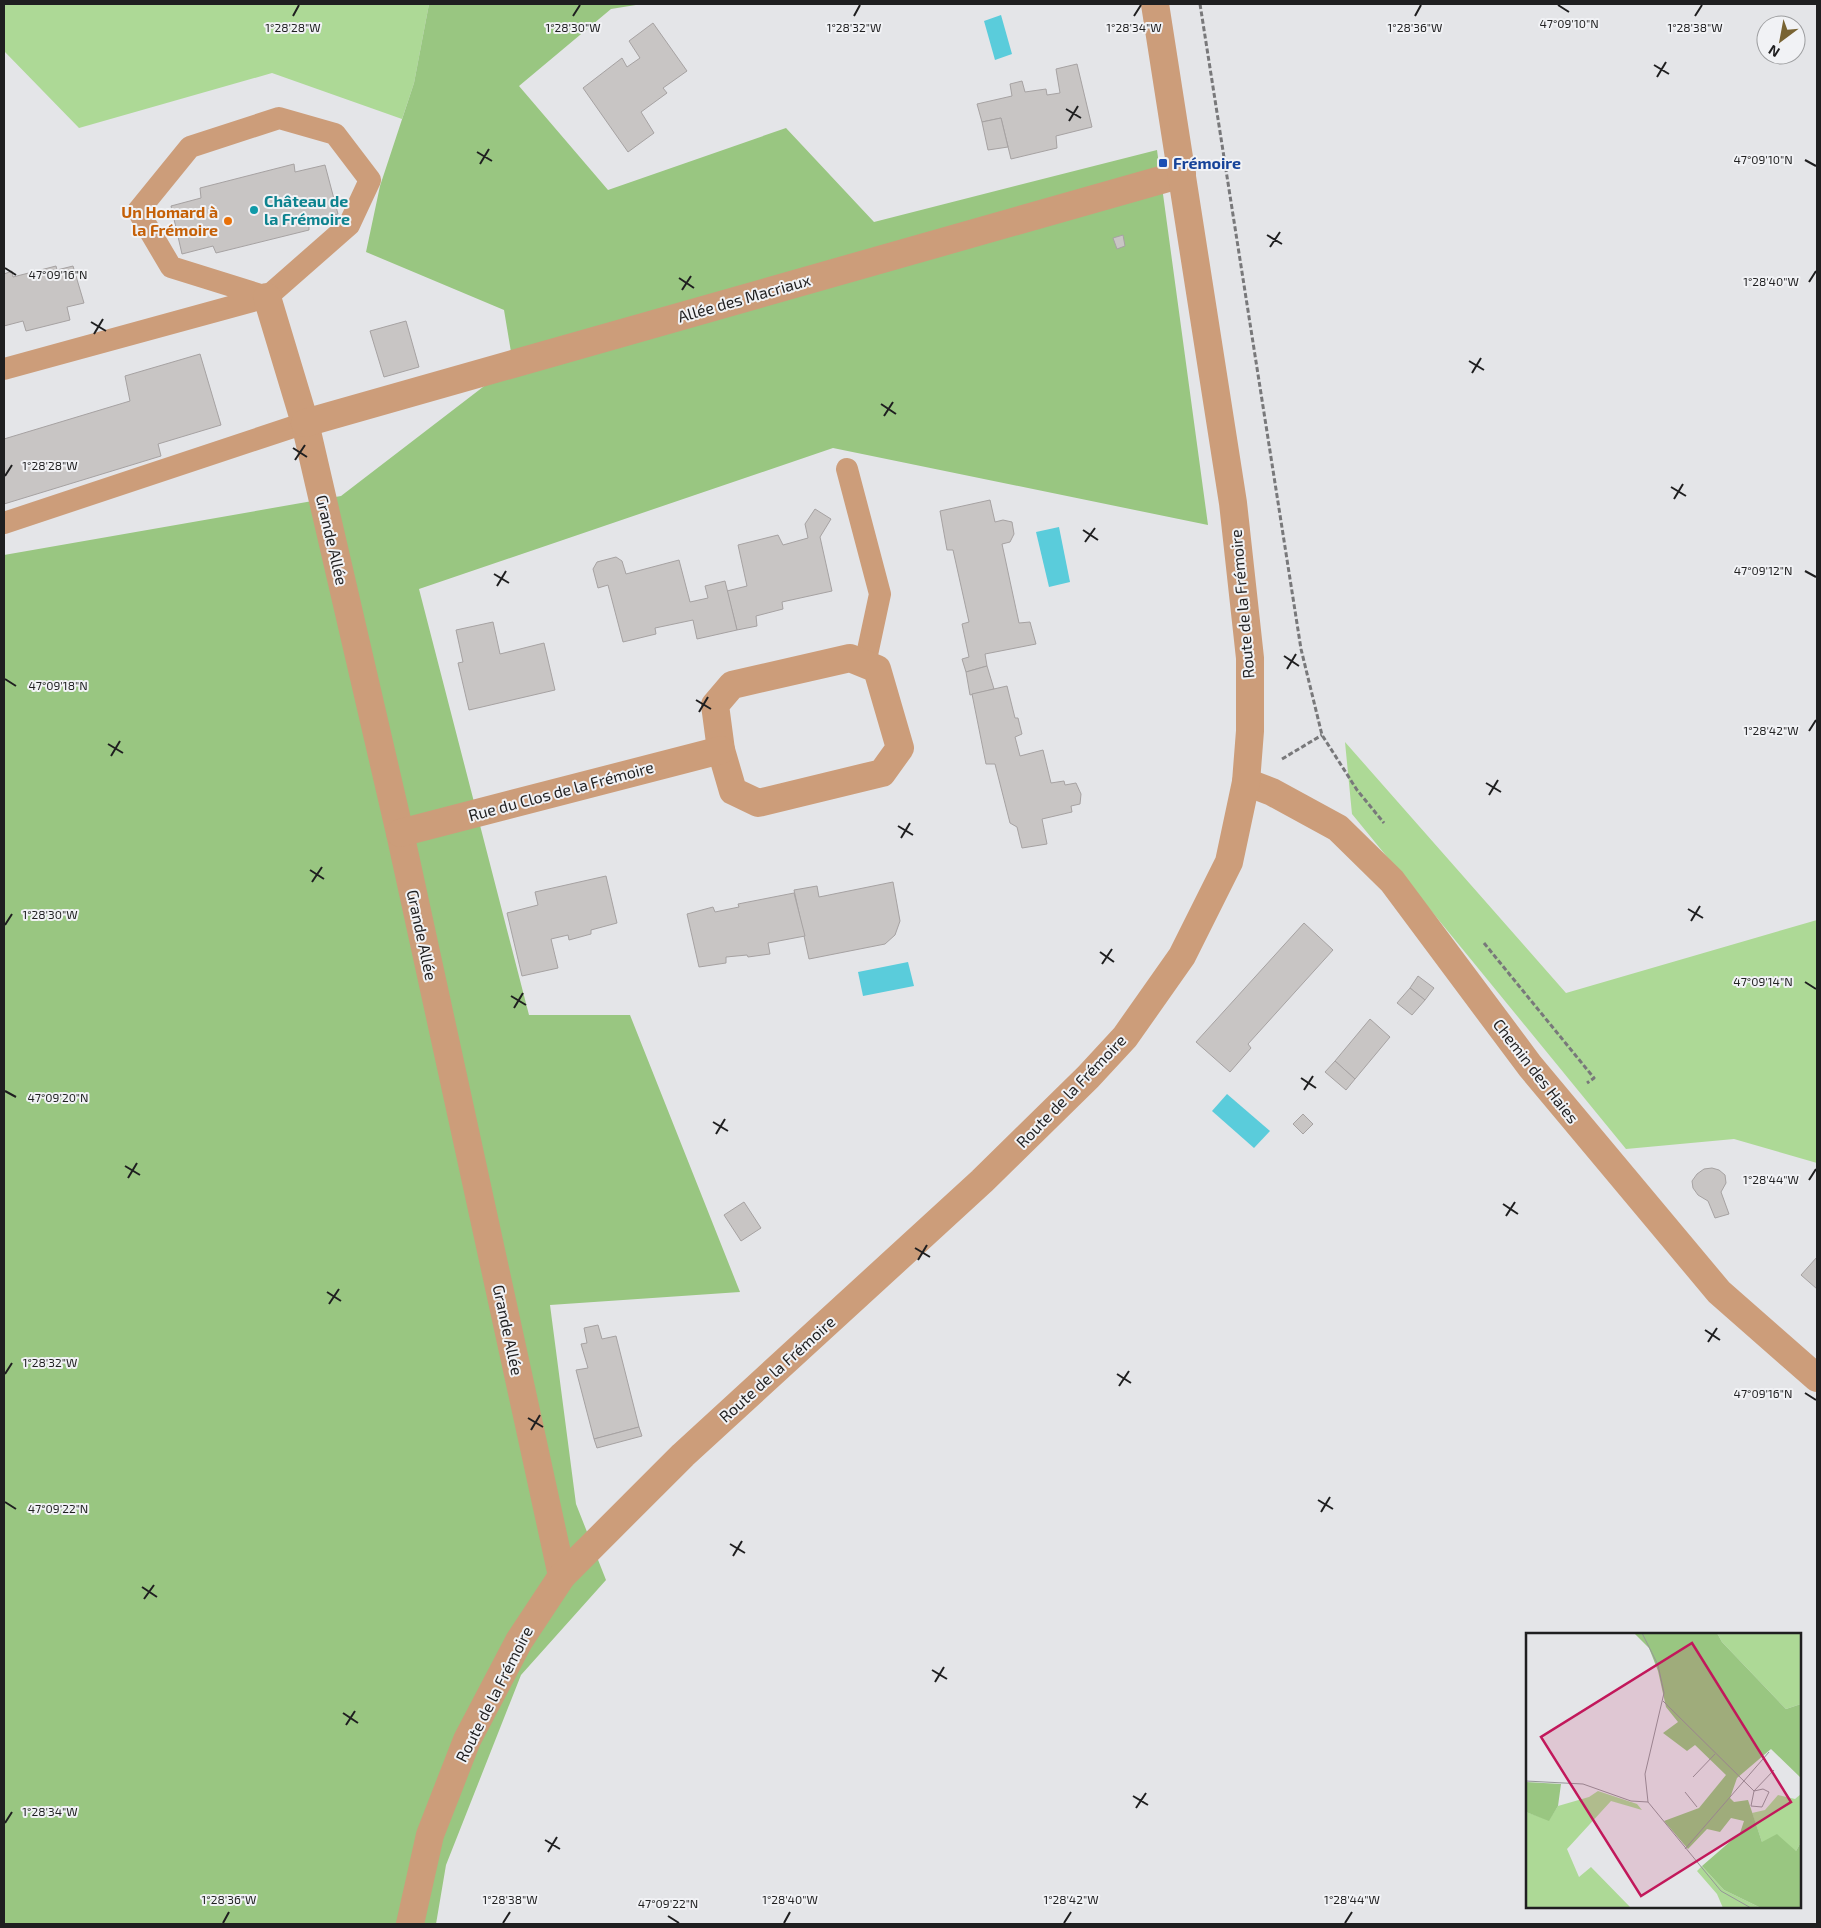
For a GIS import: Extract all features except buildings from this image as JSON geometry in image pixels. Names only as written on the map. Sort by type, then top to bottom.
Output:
[{"type":"street","name":"Route de la Frémoire","points":[[410,1924],[430,1835],[467,1740],[518,1641],[562,1576],[683,1455],[982,1181],[1088,1077],[1125,1037],[1182,956],[1229,862],[1246,782],[1250,731],[1250,658],[1233,503],[1155,4]]},
{"type":"street","name":"Allée des Macriaux","points":[[305,423],[1182,174]]},
{"type":"street","name":"Grande Allée","points":[[267,298],[305,423],[400,833],[562,1576]]},
{"type":"street","points":[[850,658],[877,669],[900,748],[882,773],[758,803],[733,791],[721,750],[715,705],[732,685],[850,658]]},
{"type":"street","name":"Rue du Clos de la Frémoire","points":[[400,833],[721,750]]},
{"type":"street","name":"Chemin des Haies","points":[[1246,782],[1272,792],[1338,828],[1392,881],[1530,1066],[1718,1292],[1817,1378]]},
{"type":"lane","points":[[4,369],[267,298],[349,225],[370,180],[334,134],[279,118],[190,147],[138,210],[171,267],[267,298]]},
{"type":"lane","points":[[4,523],[305,423]]},
{"type":"lane","points":[[847,469],[880,594],[864,664]]},
{"type":"path","points":[[1200,4],[1301,649],[1322,735],[1357,790],[1388,828]]},
{"type":"path","points":[[1482,941],[1594,1078],[1561,1103]]},
{"type":"green space","points":[[4,4],[429,4],[414,83],[402,119],[272,73],[79,128],[4,51]]},
{"type":"green space","points":[[429,4],[642,4],[611,9],[519,86],[608,190],[786,128],[874,222],[1157,150],[1208,525],[833,448],[419,589],[529,1015],[630,1015],[740,1292],[550,1305],[576,1504],[606,1580],[521,1675],[446,1865],[436,1924],[4,1924],[4,555],[341,496],[513,364],[504,310],[366,252],[380,186],[414,83]]},
{"type":"green space","points":[[1345,742],[1566,993],[1817,920],[1817,1163],[1734,1139],[1626,1149],[1352,814]]},
{"type":"water","points":[[1001,15],[1012,54],[995,60],[984,21]]},
{"type":"water","points":[[1059,527],[1070,582],[1049,587],[1036,532]]},
{"type":"water","points":[[908,962],[914,986],[863,996],[858,972]]},
{"type":"water","points":[[1227,1094],[1270,1131],[1254,1148],[1212,1111]]},
{"type":"place","name":"Frémoire","points":[[1163,163]]},
{"type":"place","name":"Château de la Frémoire","points":[[254,210]]},
{"type":"place","name":"Un Homard à la Frémoire","points":[[228,221]]}]
